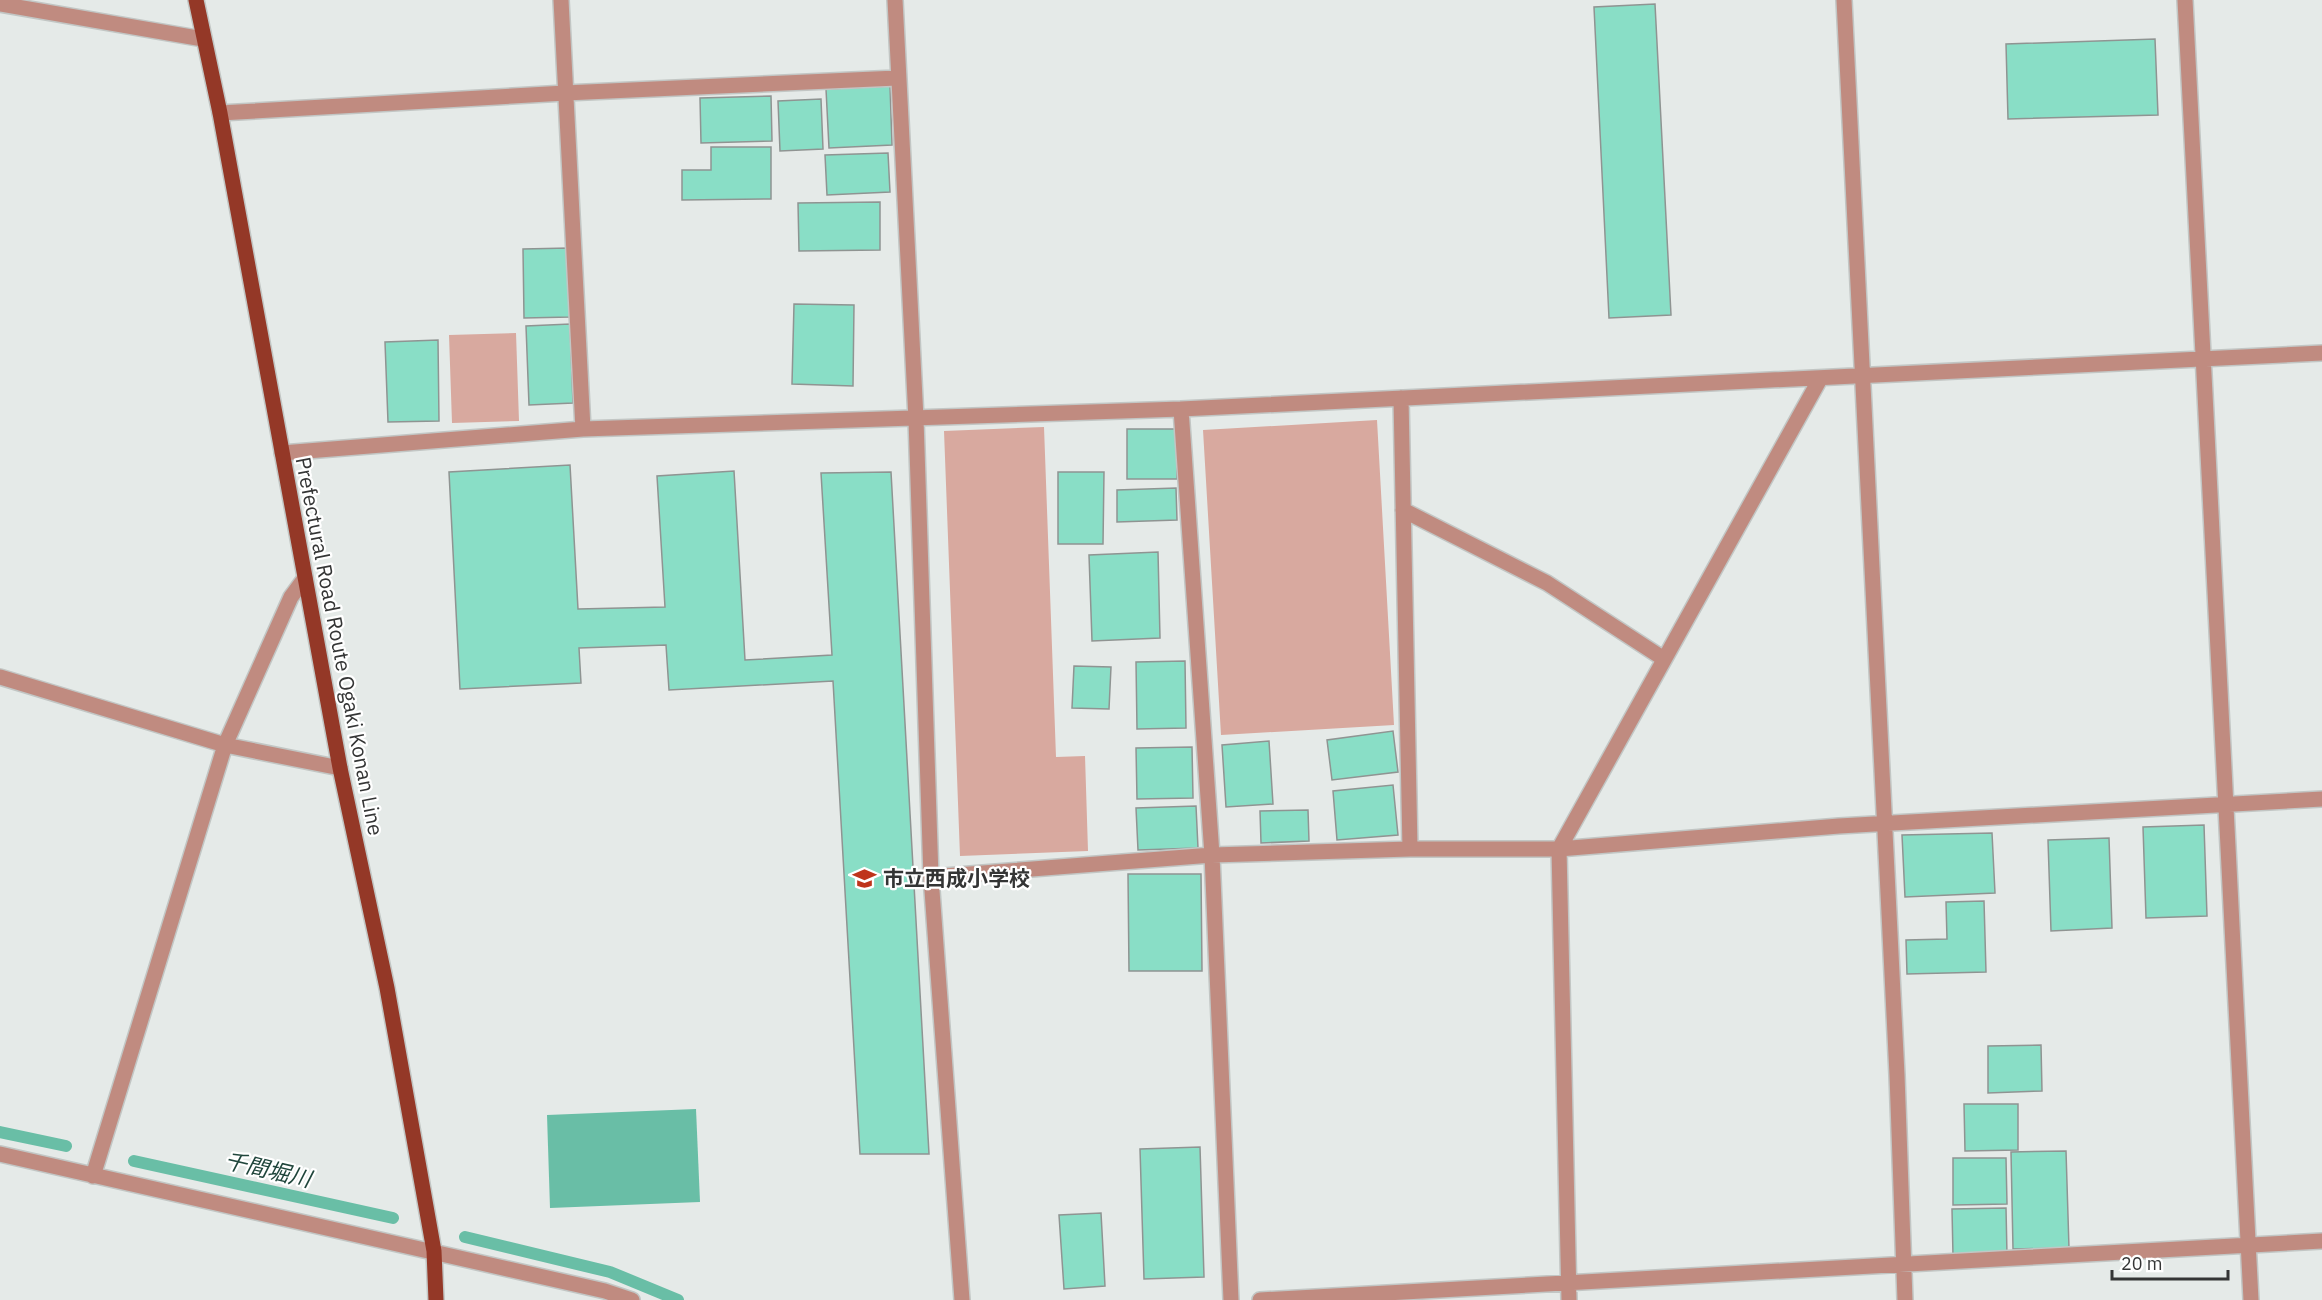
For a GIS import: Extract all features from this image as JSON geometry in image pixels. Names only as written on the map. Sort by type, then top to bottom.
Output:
[{"type":"main road","name":"Prefectural Road Route Ogaki Konan Line","points":[[196,0],[220,113],[340,768],[387,988],[434,1251],[436,1300]]},
{"type":"street","points":[[561,0],[583,429]]},
{"type":"street","points":[[895,0],[897,78],[916,419],[931,877],[962,1300]]},
{"type":"street","points":[[1844,0],[1897,1075],[1905,1300]]},
{"type":"street","points":[[2185,0],[2252,1300]]},
{"type":"street","points":[[0,4],[203,39]]},
{"type":"street","points":[[220,113],[565,93],[897,78]]},
{"type":"street","points":[[282,453],[583,429],[1181,409],[2322,353]]},
{"type":"street","points":[[1568,1292],[1559,849],[1820,379]]},
{"type":"street","points":[[1401,398],[1410,849]]},
{"type":"street","points":[[1181,409],[1212,855],[1231,1300]]},
{"type":"street","points":[[1403,510],[1547,583],[1664,659]]},
{"type":"street","points":[[93,1176],[225,744],[291,597],[305,578]]},
{"type":"street","points":[[0,677],[225,744],[340,768]]},
{"type":"street","points":[[931,877],[1212,855],[1410,849],[1559,849],[1884,824],[2322,799]]},
{"type":"street","points":[[0,1154],[434,1251],[605,1291],[632,1300]]},
{"type":"street","points":[[1260,1300],[1568,1292],[1903,1265],[2322,1241]]},
{"type":"shaded area","points":[[516,333],[519,421],[452,423],[449,335]]},
{"type":"shaded area","points":[[1377,420],[1394,725],[1221,735],[1203,430]]},
{"type":"shaded area","points":[[1044,427],[1056,757],[1085,756],[1088,851],[960,856],[944,431]]},
{"type":"shaded area","points":[[696,1109],[700,1202],[550,1208],[547,1115]]},
{"type":"building","points":[[1655,4],[1671,315],[1609,318],[1594,7]]},
{"type":"building","points":[[2155,39],[2158,115],[2008,119],[2006,44]]},
{"type":"building","points":[[890,86],[892,145],[829,148],[826,89]]},
{"type":"building","points":[[771,96],[772,141],[701,143],[700,98]]},
{"type":"building","points":[[821,99],[823,149],[780,151],[778,101]]},
{"type":"building","points":[[711,147],[771,147],[771,199],[682,200],[682,170],[711,170]]},
{"type":"building","points":[[888,153],[890,192],[827,195],[825,155]]},
{"type":"building","points":[[880,202],[880,250],[799,251],[798,203]]},
{"type":"building","points":[[569,248],[570,317],[524,318],[523,249]]},
{"type":"building","points":[[794,304],[854,305],[853,386],[792,384]]},
{"type":"building","points":[[570,324],[573,403],[529,405],[526,326]]},
{"type":"building","points":[[438,340],[439,421],[388,422],[385,342]]},
{"type":"building","points":[[1127,429],[1177,429],[1177,479],[1127,479]]},
{"type":"building","points":[[570,465],[578,609],[665,607],[657,476],[734,471],[745,660],[832,655],[821,473],[891,472],[929,1154],[860,1154],[833,681],[669,690],[666,645],[579,648],[581,683],[460,689],[449,472]]},
{"type":"building","points":[[1058,472],[1104,472],[1103,544],[1058,544]]},
{"type":"building","points":[[1176,488],[1177,520],[1117,522],[1117,490]]},
{"type":"building","points":[[1158,552],[1160,638],[1092,641],[1089,555]]},
{"type":"building","points":[[1185,661],[1186,728],[1137,729],[1136,662]]},
{"type":"building","points":[[1074,666],[1111,667],[1109,709],[1072,708]]},
{"type":"building","points":[[1393,731],[1398,772],[1332,780],[1327,740]]},
{"type":"building","points":[[1269,741],[1273,804],[1226,807],[1222,745]]},
{"type":"building","points":[[1192,747],[1193,798],[1137,799],[1136,748]]},
{"type":"building","points":[[1393,785],[1398,835],[1337,840],[1333,791]]},
{"type":"building","points":[[1196,806],[1198,848],[1138,850],[1136,808]]},
{"type":"building","points":[[1308,810],[1309,841],[1261,843],[1260,811]]},
{"type":"building","points":[[2204,825],[2207,916],[2146,918],[2143,827]]},
{"type":"building","points":[[1992,833],[1995,893],[1905,897],[1902,835]]},
{"type":"building","points":[[2109,838],[2112,928],[2051,931],[2048,840]]},
{"type":"building","points":[[1128,874],[1201,874],[1202,971],[1129,971]]},
{"type":"building","points":[[1984,901],[1986,972],[1907,974],[1906,940],[1947,939],[1946,902]]},
{"type":"building","points":[[2041,1045],[2042,1091],[1988,1093],[1988,1046]]},
{"type":"building","points":[[1964,1104],[2018,1104],[2018,1150],[1965,1151]]},
{"type":"building","points":[[1200,1147],[1204,1277],[1144,1279],[1140,1149]]},
{"type":"building","points":[[2066,1151],[2069,1248],[2013,1249],[2011,1152]]},
{"type":"building","points":[[1953,1158],[2006,1158],[2007,1204],[1953,1205]]},
{"type":"building","points":[[2006,1208],[2007,1255],[1953,1256],[1952,1209]]},
{"type":"building","points":[[1101,1213],[1105,1286],[1064,1289],[1059,1215]]},
{"type":"waterway","name":"千間堀川","points":[[0,1132],[66,1146]]},
{"type":"waterway","name":"千間堀川","points":[[134,1161],[393,1218]]},
{"type":"waterway","name":"千間堀川","points":[[465,1237],[610,1272],[678,1300]]},
{"type":"place","name":"市立西成小学校","points":[[865,878]]}]
